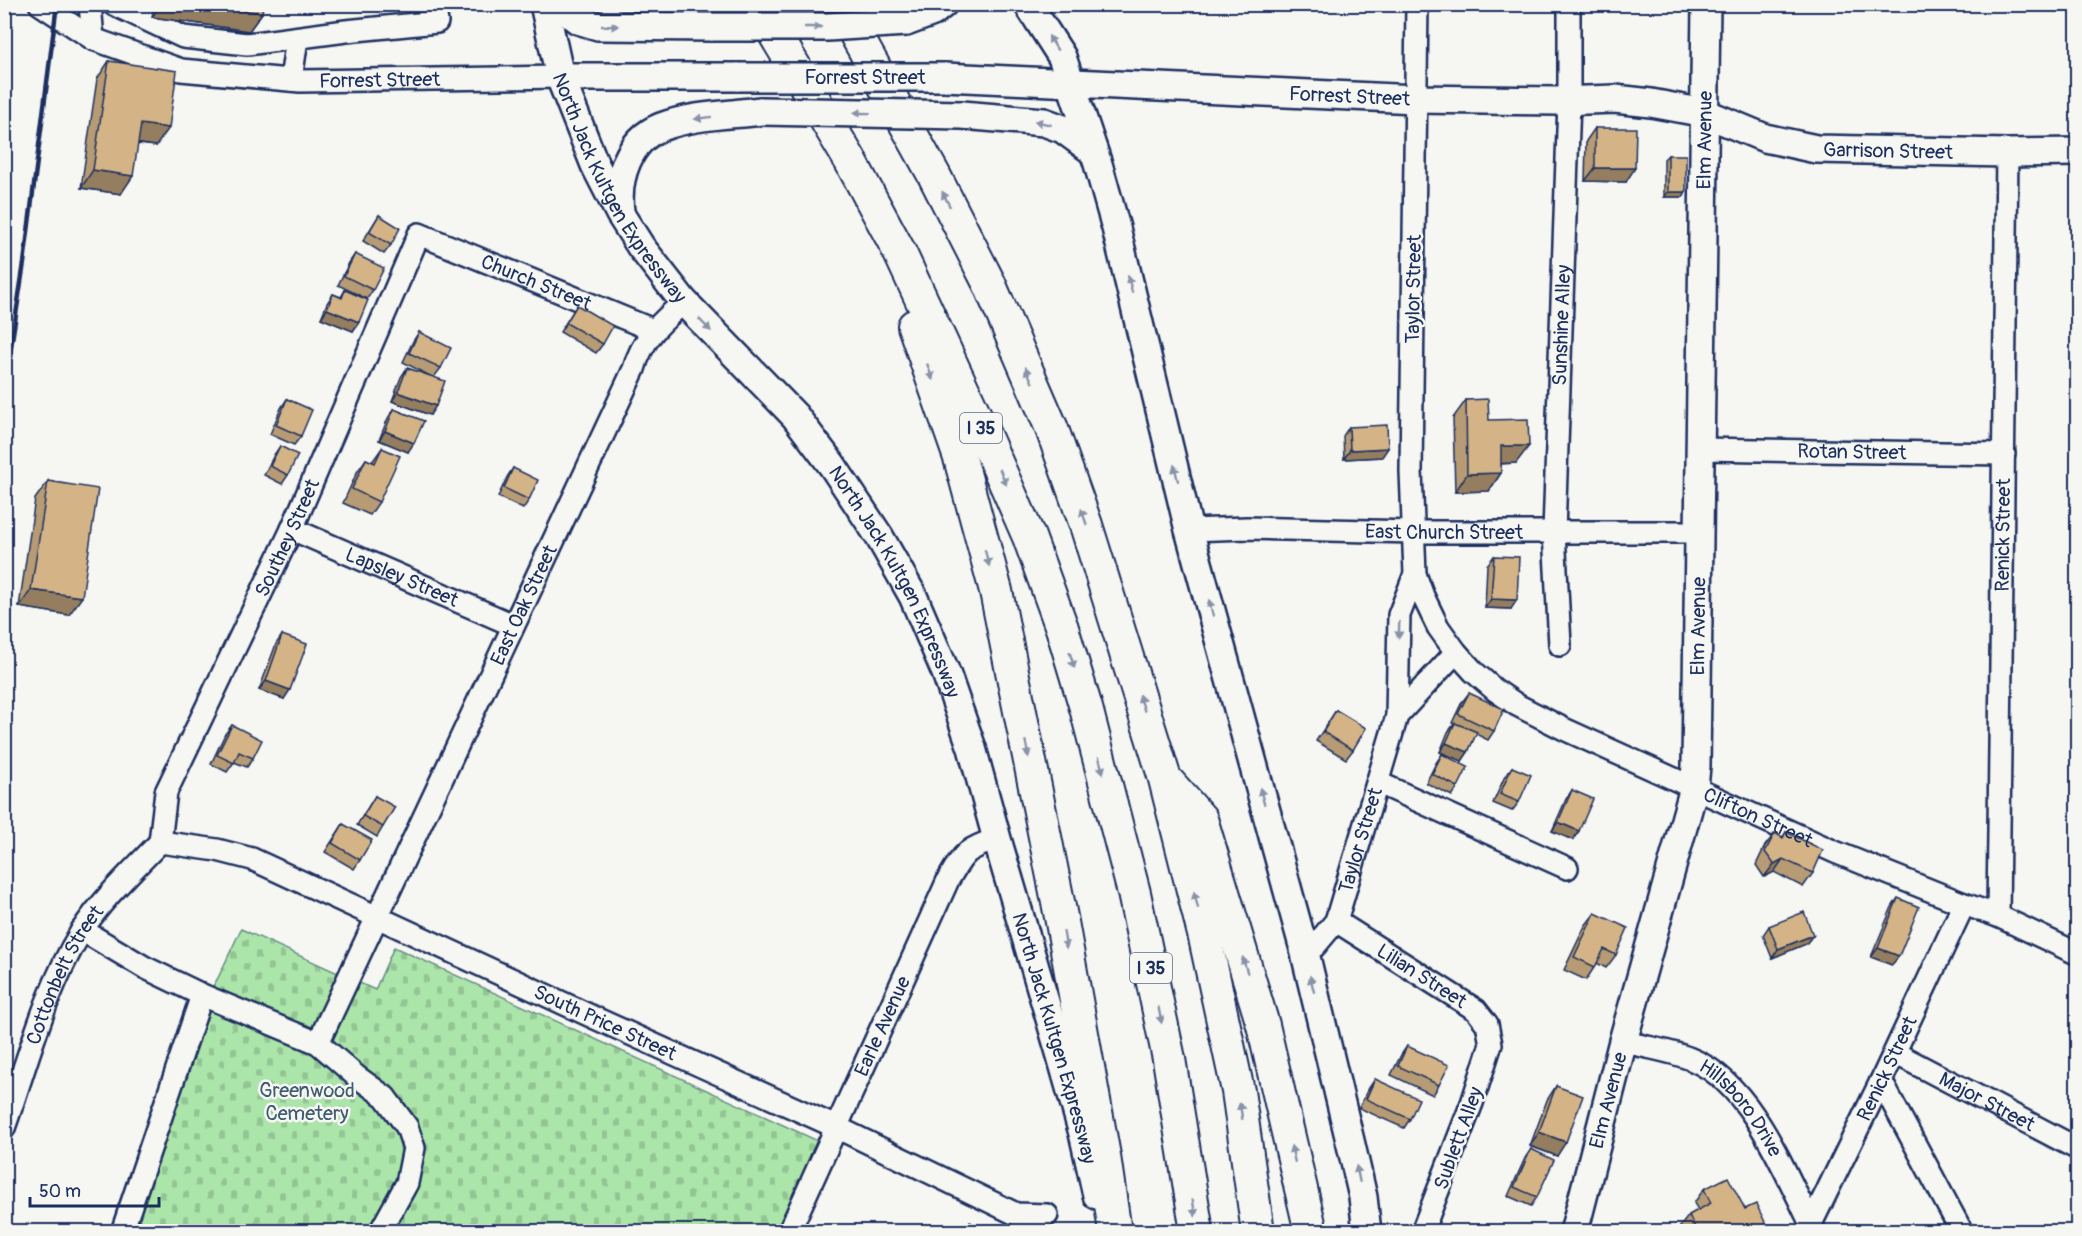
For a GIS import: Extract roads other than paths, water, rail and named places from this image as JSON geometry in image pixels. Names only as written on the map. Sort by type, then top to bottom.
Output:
[{"type":"highway","name":"I 35","points":[[758,4],[850,160],[898,250],[1029,537],[1062,628],[1086,708],[1137,905],[1169,1059],[1197,1232]]},
{"type":"highway","points":[[839,4],[934,175],[988,283],[1052,429],[1086,525],[1166,779],[1205,938],[1238,1091],[1258,1232]]},
{"type":"highway","points":[[850,160],[920,342],[960,458],[996,591],[1064,934],[1104,1156],[1114,1232]]},
{"type":"highway","points":[[1166,779],[1201,819],[1263,1025],[1311,1232]]},
{"type":"main road","name":"North Jack Kultgen Expressway","points":[[544,4],[560,77],[595,165],[620,214],[641,247],[684,302],[795,416],[832,465],[879,536],[913,596],[946,673],[972,748],[1084,1137],[1104,1232]]},
{"type":"main road","points":[[557,4],[578,20],[597,26],[713,27],[827,27],[906,22],[933,12],[943,4]]},
{"type":"main road","points":[[1028,4],[1062,57],[1094,151],[1116,228],[1189,530],[1305,953],[1352,1146],[1363,1197],[1367,1232]]},
{"type":"main road","name":"Elm Avenue","points":[[1574,1232],[1623,1041],[1694,788],[1706,4]]},
{"type":"main road","name":"Forrest Street","points":[[560,77],[944,77],[1416,99],[1569,101],[1615,99],[1704,113]]},
{"type":"main road","points":[[620,214],[618,194],[624,166],[644,138],[660,127],[687,120],[761,111],[962,115],[1044,122],[1063,129],[1094,151]]},
{"type":"main road","name":"Garrison Street","points":[[1704,113],[1766,138],[1816,149],[2007,153],[2078,152]]},
{"type":"street","name":"Forrest Street","points":[[40,4],[93,39],[181,70],[291,80],[560,77]]},
{"type":"street","points":[[90,4],[93,39]]},
{"type":"street","points":[[113,4],[183,37],[247,44],[436,22],[434,4]]},
{"type":"street","name":"Taylor Street","points":[[1397,716],[1455,652],[1438,627],[1415,574],[1411,471],[1417,4]]},
{"type":"street","name":"Sunshine Alley","points":[[1560,645],[1554,532],[1569,101],[1569,4]]},
{"type":"street","points":[[291,80],[297,38]]},
{"type":"street","name":"Renick Street","points":[[1998,916],[2007,153]]},
{"type":"street","name":"Church Street","points":[[419,234],[653,330]]},
{"type":"street","name":"Southey Street","points":[[160,842],[166,792],[292,529],[419,234]]},
{"type":"street","name":"East Oak Street","points":[[318,1043],[634,369],[637,357],[653,330],[684,302]]},
{"type":"street","name":"Rotan Street","points":[[1700,449],[2004,454]]},
{"type":"street","name":"East Church Street","points":[[1189,530],[1247,528],[1698,532]]},
{"type":"street","name":"Lapsley Street","points":[[292,529],[513,625]]},
{"type":"street","name":"Taylor Street","points":[[1305,953],[1315,946],[1336,921],[1379,783],[1397,716],[1400,615],[1415,574]]},
{"type":"street","name":"Clifton Street","points":[[1455,652],[1495,690],[1517,705],[1564,729],[1835,852],[1998,916],[2078,954]]},
{"type":"street","points":[[1379,783],[1567,868]]},
{"type":"street","name":"Earle Avenue","points":[[789,1232],[948,880],[961,858],[972,848],[997,839]]},
{"type":"street","name":"South Price Street","points":[[160,842],[217,850],[252,859],[376,918],[836,1126],[1016,1214],[1047,1215]]},
{"type":"street","name":"Cottonbelt Street","points":[[4,1128],[58,973],[82,930],[119,884],[160,842]]},
{"type":"street","name":"Renick Street","points":[[1811,1229],[1964,904]]},
{"type":"street","name":"Lilian Street","points":[[1336,921],[1476,1010],[1487,1024],[1491,1044]]},
{"type":"street","points":[[82,930],[144,967],[318,1043],[356,1076],[385,1097],[406,1127],[414,1148],[407,1183],[380,1232]]},
{"type":"street","points":[[122,1232],[202,994]]},
{"type":"street","name":"Hillsboro Drive","points":[[1623,1041],[1671,1052],[1693,1060],[1727,1082],[1743,1100],[1767,1138],[1811,1229]]},
{"type":"street","name":"Sublett Alley","points":[[1422,1232],[1464,1123],[1491,1044]]},
{"type":"street","name":"Major Street","points":[[1894,1053],[2078,1149]]},
{"type":"street","points":[[1881,1082],[1962,1232]]},
{"type":"railway","points":[[4,392],[24,263],[57,4]]},
{"type":"park label","name":"Greenwood Cemetery","points":[[307,1102]]}]
